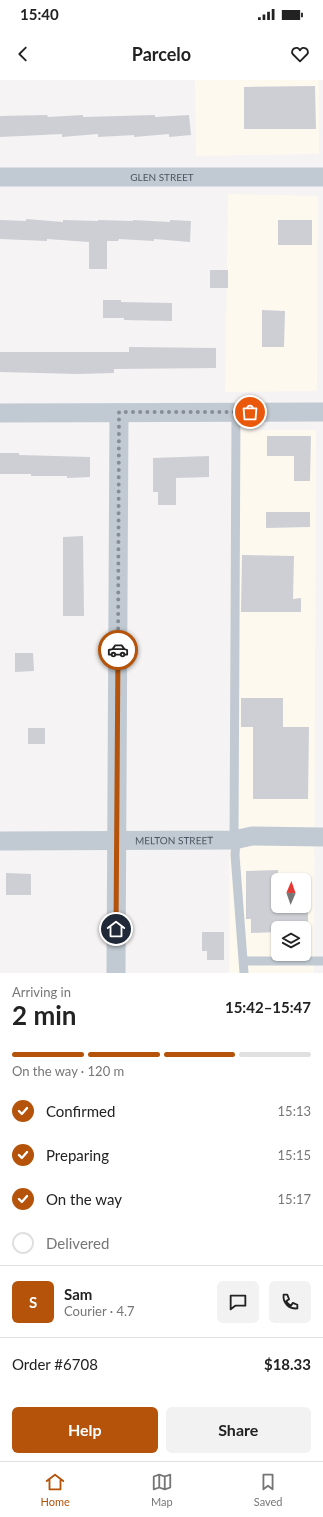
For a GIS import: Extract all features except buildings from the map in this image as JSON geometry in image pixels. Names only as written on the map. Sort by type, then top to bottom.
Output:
[{"type":"street","name":"GLEN STREET","points":[[0,177],[323,177]]},
{"type":"street","points":[[116,973],[119,412]]},
{"type":"street","points":[[0,413],[323,412]]},
{"type":"street","name":"MELTON STREET","points":[[0,841],[235,840],[252,836],[323,837]]},
{"type":"lane","points":[[236,412],[235,855],[244,973]]},
{"type":"lane","points":[[244,961],[323,961]]},
{"type":"shaded area","points":[[195,80],[319,80],[319,154],[196,156]]},
{"type":"shaded area","points":[[228,194],[318,196],[317,391],[225,392]]},
{"type":"shaded area","points":[[231,430],[316,430],[314,973],[229,973]]},
{"type":"way so far","points":[[118,650],[119,412],[250,412]]},
{"type":"route","points":[[116,929],[118,650]]}]
